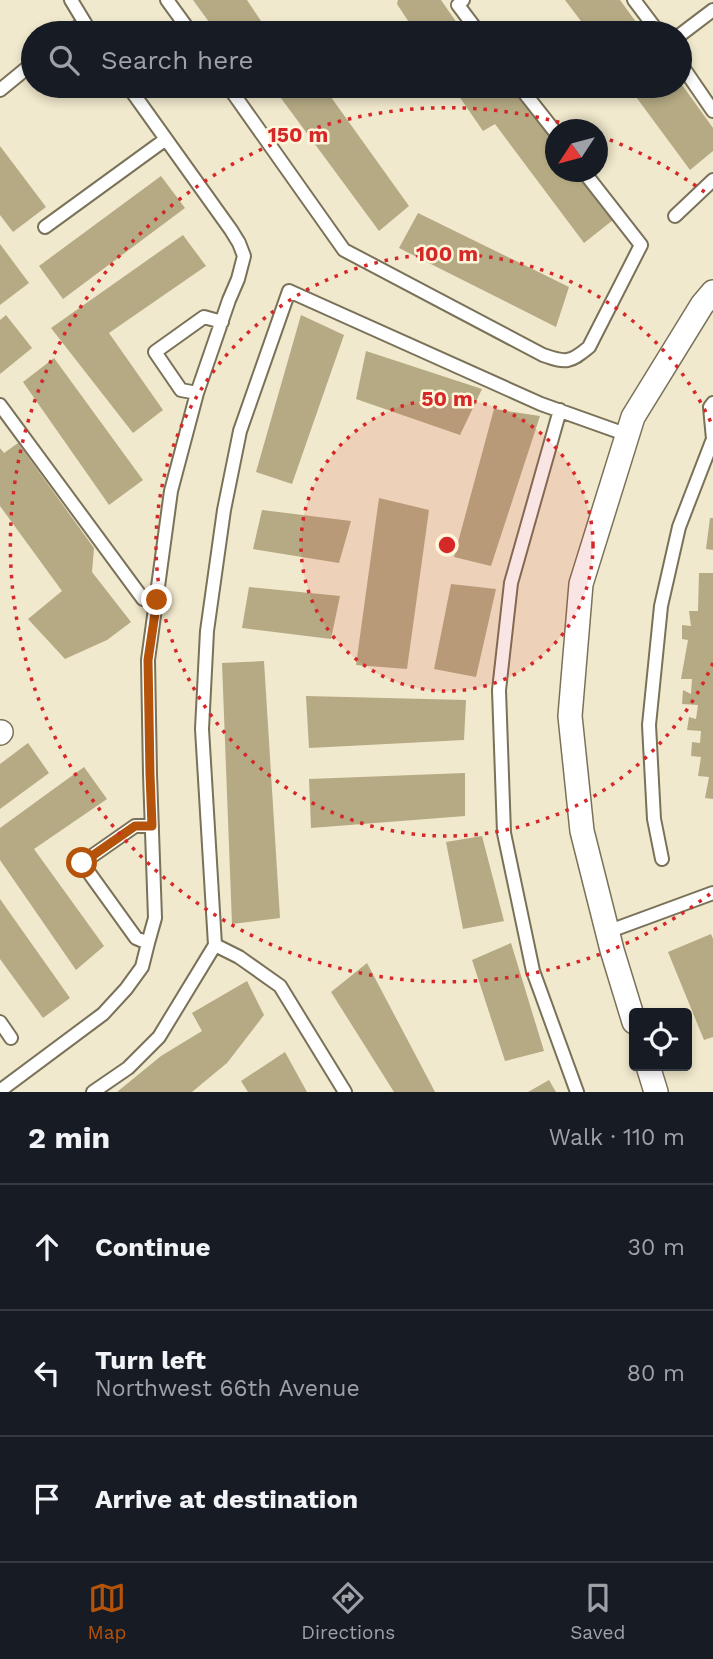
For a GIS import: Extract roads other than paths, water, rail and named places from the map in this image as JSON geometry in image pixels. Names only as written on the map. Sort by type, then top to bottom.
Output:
[{"type":"street","points":[[630,1008],[607,932],[582,831],[570,716],[582,584],[633,416],[702,305],[713,292]]},
{"type":"street","points":[[650,1071],[656,1092]]},
{"type":"lane","points":[[71,0],[84,21]]},
{"type":"lane","points":[[167,0],[182,21]]},
{"type":"lane","points":[[463,0],[458,5],[470,21]]},
{"type":"lane","points":[[634,0],[650,21]]},
{"type":"lane","points":[[692,26],[713,10]]},
{"type":"lane","points":[[0,90],[21,73]]},
{"type":"lane","points":[[692,80],[713,111]]},
{"type":"lane","points":[[1,1090],[103,1014],[127,989],[142,967],[155,918],[148,660],[171,491],[197,393],[244,256],[235,237],[137,98]]},
{"type":"lane","points":[[236,98],[344,250],[559,361],[574,359],[589,347],[640,246],[592,182]]},
{"type":"lane","points":[[528,98],[545,121]]},
{"type":"lane","points":[[45,227],[166,139]]},
{"type":"lane","points":[[675,216],[713,180]]},
{"type":"lane","points":[[93,1092],[128,1068],[159,1037],[215,945],[202,729],[207,631],[224,510],[240,431],[289,290],[541,404],[628,435]]},
{"type":"lane","points":[[197,393],[181,390],[155,352],[204,317],[222,322]]},
{"type":"lane","points":[[662,859],[654,819],[649,725],[661,606],[679,527],[713,439],[710,407],[713,402]]},
{"type":"lane","points":[[0,405],[143,599],[157,600]]},
{"type":"lane","points":[[559,410],[511,583],[499,690],[504,833],[533,971],[577,1092]]},
{"type":"lane","points":[[149,943],[136,937],[82,863],[135,826],[152,826]]},
{"type":"lane","points":[[607,932],[713,893]]},
{"type":"lane","points":[[215,945],[239,957],[280,986],[345,1092]]},
{"type":"lane","points":[[0,1022],[11,1038]]}]
